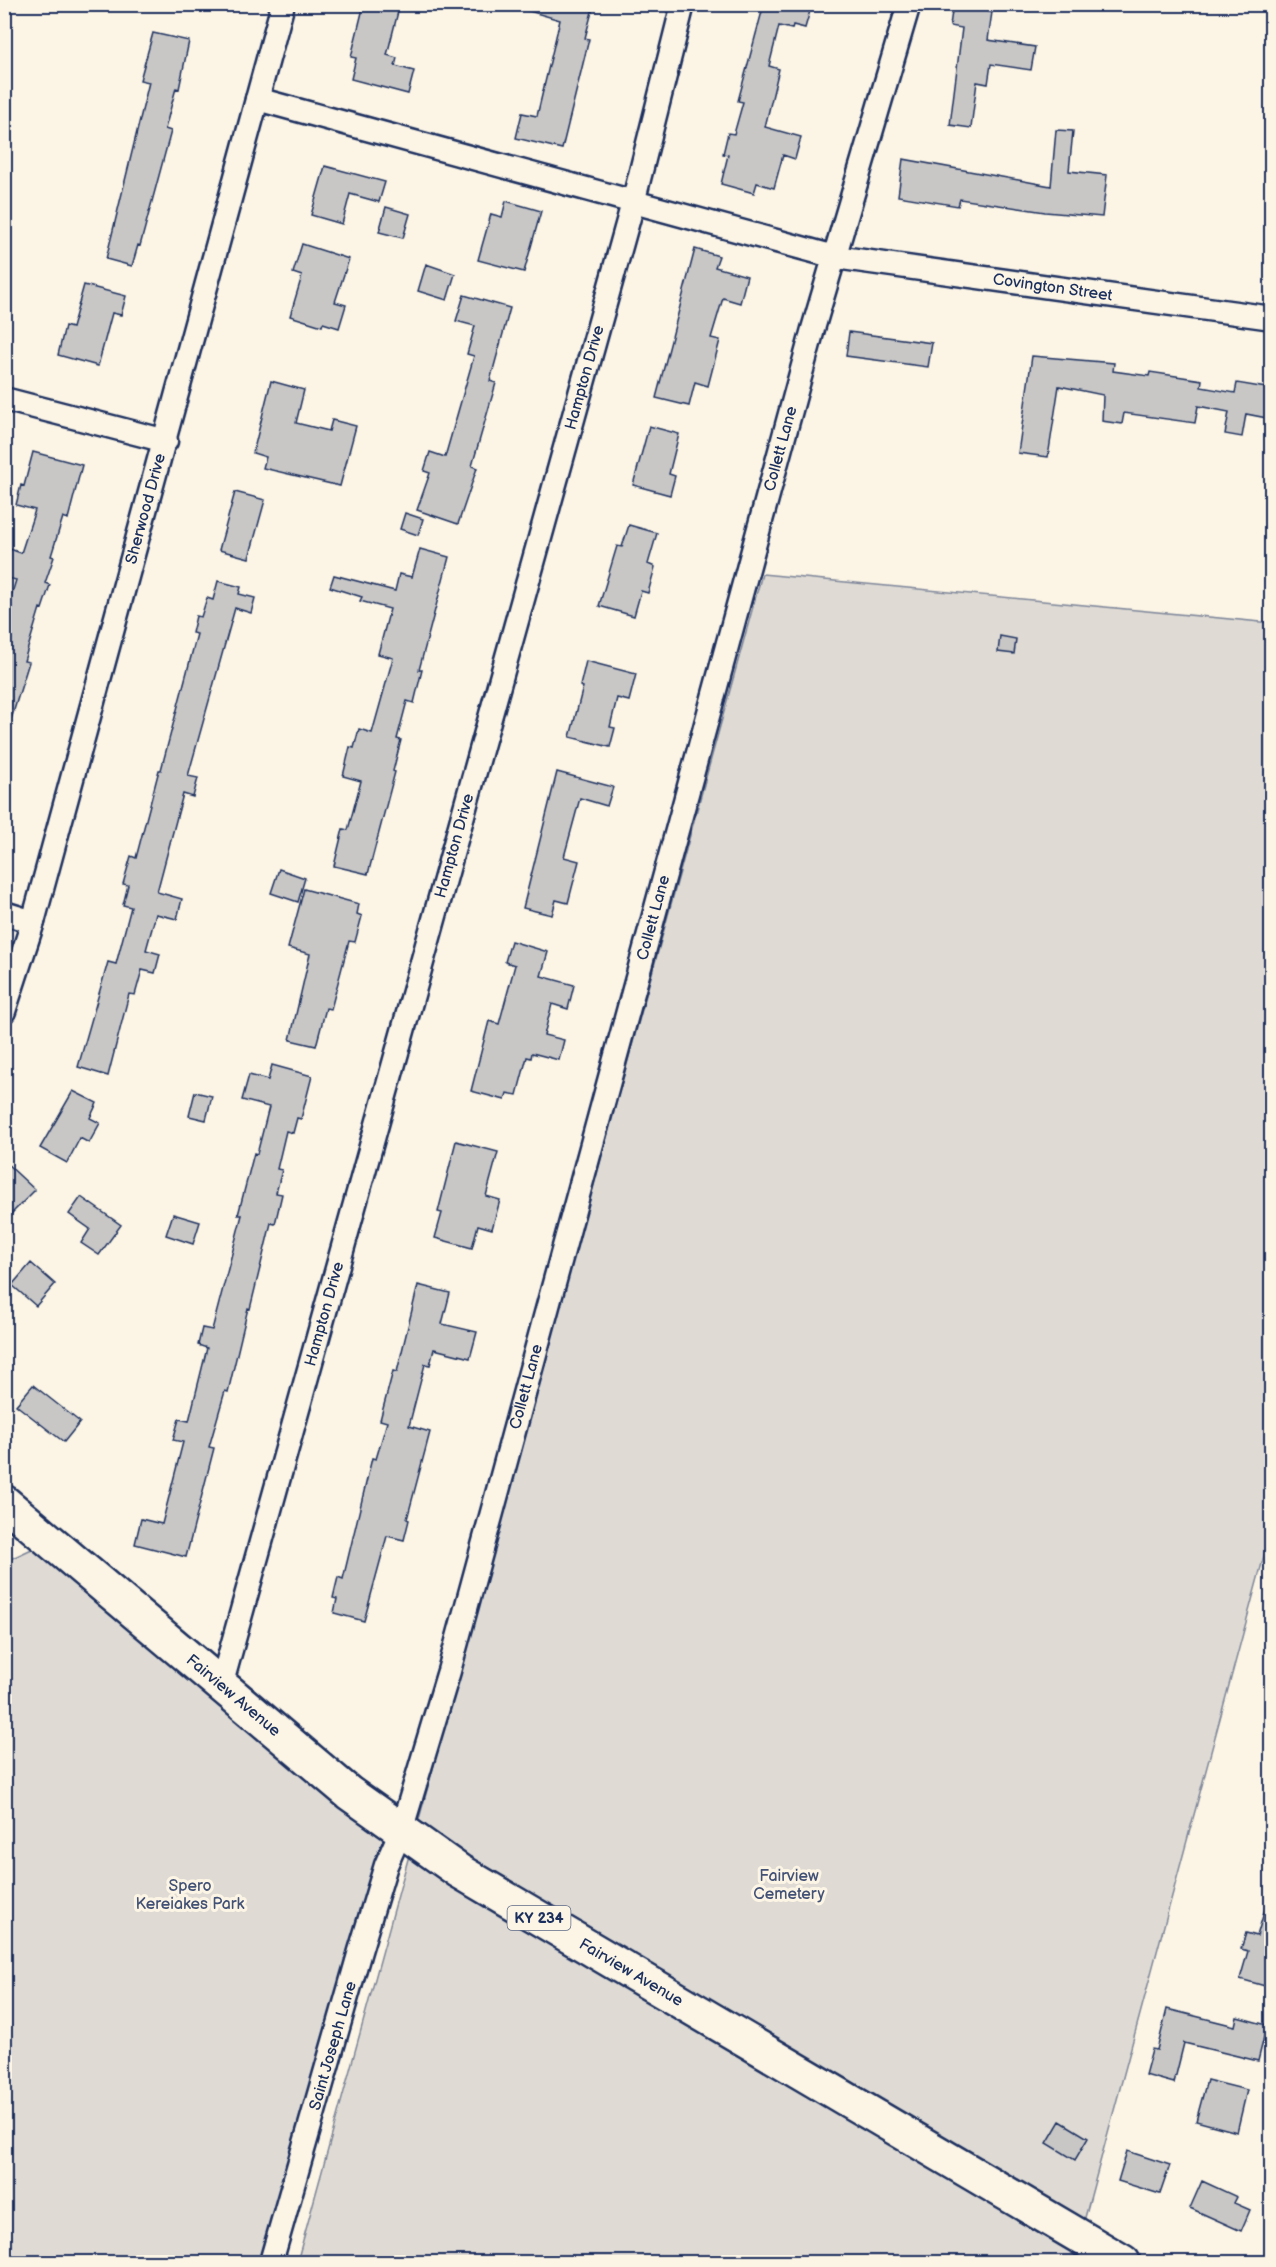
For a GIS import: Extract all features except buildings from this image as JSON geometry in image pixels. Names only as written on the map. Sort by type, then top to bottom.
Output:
[{"type":"main road","name":"Fairview Avenue","points":[[4,1502],[349,1793],[401,1831],[493,1892],[1123,2262]]},
{"type":"street","name":"Sherwood Drive","points":[[4,1011],[33,922],[284,4]]},
{"type":"street","name":"Hampton Drive","points":[[221,1686],[633,203],[683,4]]},
{"type":"street","name":"Collett Lane","points":[[401,1831],[449,1671],[813,329],[909,4]]},
{"type":"street","name":"Covington Street","points":[[257,99],[835,257],[1272,318]]},
{"type":"street","points":[[4,399],[166,441]]},
{"type":"street","points":[[4,913],[33,922]]},
{"type":"street","name":"Saint Joseph Lane","points":[[272,2262],[360,1951],[386,1865],[401,1831]]},
{"type":"green space","name":"Fairview Cemetery","points":[[762,574],[1271,623],[1271,1530],[1073,2262],[297,2262]]},
{"type":"green space","name":"Spero Kereiakes Park","points":[[51,1540],[401,1831],[270,2262],[5,2262],[4,1562]]}]
